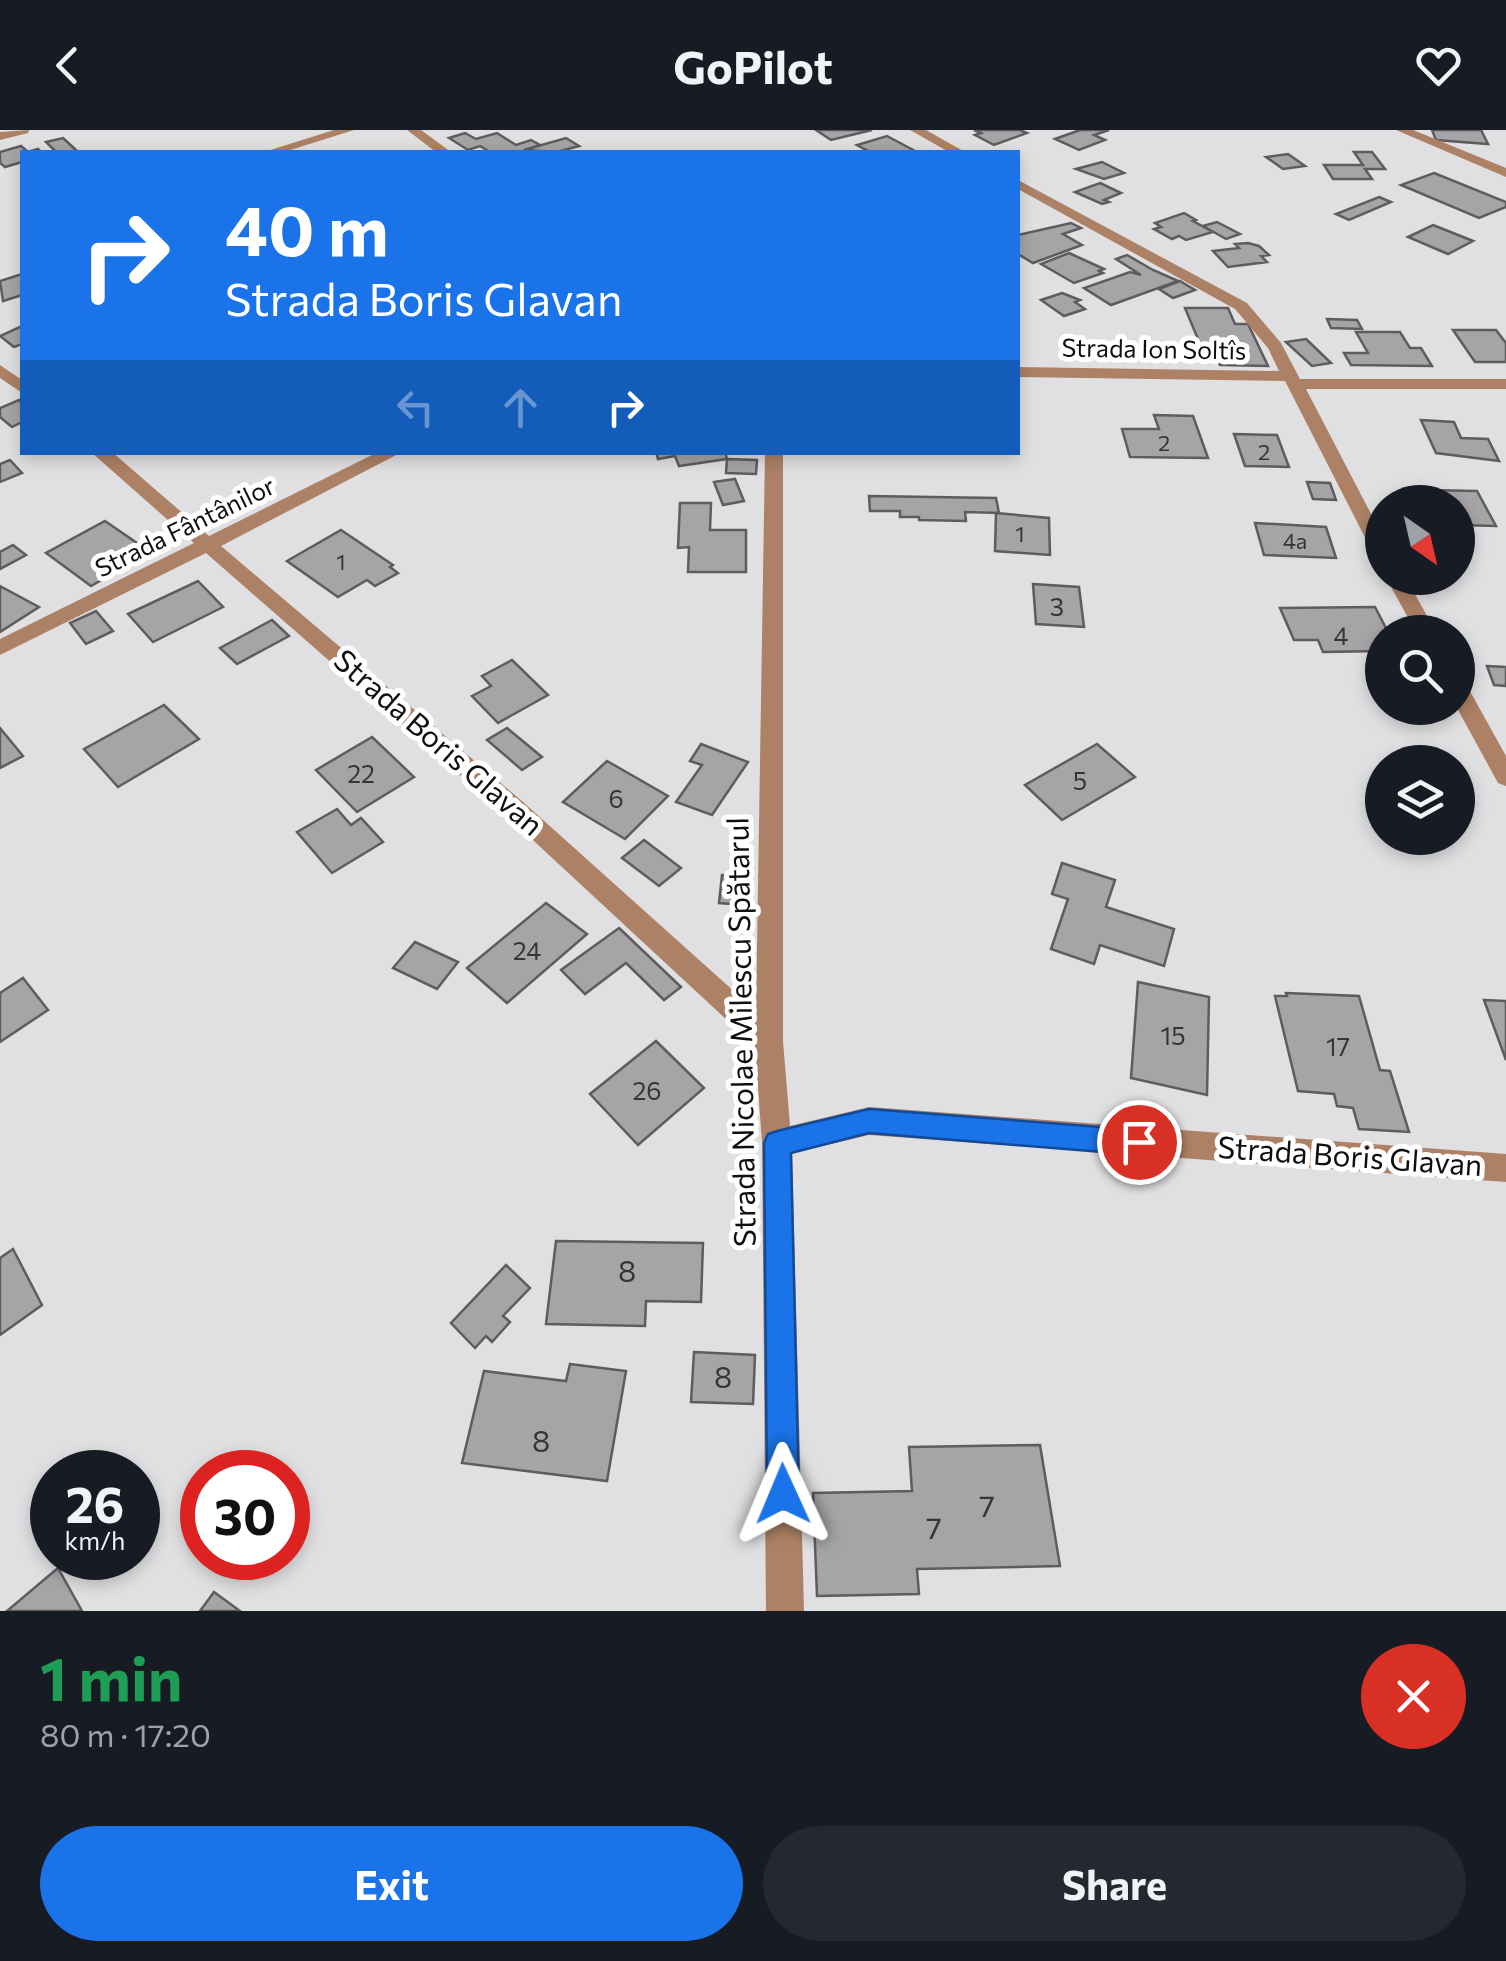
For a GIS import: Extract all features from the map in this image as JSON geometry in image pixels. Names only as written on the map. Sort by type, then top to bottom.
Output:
[{"type":"street","points":[[0,136],[23,130]]},
{"type":"street","points":[[278,150],[348,130]]},
{"type":"street","points":[[413,130],[441,150]]},
{"type":"street","points":[[916,130],[954,150]]},
{"type":"street","points":[[1402,130],[1506,173]]},
{"type":"street","points":[[1020,185],[1241,306],[1266,334],[1365,521]]},
{"type":"street","points":[[0,370],[20,386]]},
{"type":"street","name":"Strada Ion Soltîs","points":[[1020,372],[1506,384]]},
{"type":"street","name":"Strada Boris Glavan","points":[[104,455],[515,810],[769,1041]]},
{"type":"street","name":"Strada Fântânilor","points":[[0,648],[387,455]]},
{"type":"street","name":"Strada Nicolae Milescu Spătarul","points":[[774,455],[769,1041],[777,1143],[785,1611]]},
{"type":"street","points":[[1475,720],[1506,777]]},
{"type":"street","name":"Strada Boris Glavan","points":[[777,1143],[869,1121],[1506,1168]]},
{"type":"building","points":[[816,130],[872,130],[831,140]]},
{"type":"building","points":[[974,130],[1027,133],[994,145],[975,135],[981,133]]},
{"type":"building","points":[[1080,130],[1109,130],[1094,135],[1105,140],[1079,150],[1055,139]]},
{"type":"building","points":[[1432,130],[1481,130],[1488,144],[1436,140]]},
{"type":"building","points":[[465,133],[476,139],[497,133],[516,145],[531,140],[540,145],[527,150],[487,150],[480,146],[468,150],[449,138]]},
{"type":"building","points":[[887,136],[913,150],[866,150],[857,145]]},
{"type":"building","points":[[63,138],[76,150],[54,150],[46,142]]},
{"type":"building","points":[[566,138],[579,146],[564,150],[524,150]]},
{"type":"building","points":[[21,146],[26,150],[20,150],[20,163],[5,167],[0,163],[0,152]]},
{"type":"building","points":[[1354,152],[1372,152],[1385,169],[1365,169],[1372,179],[1333,179],[1324,165],[1363,165]]},
{"type":"building","points":[[1288,154],[1305,166],[1283,169],[1266,157]]},
{"type":"building","points":[[1102,162],[1124,173],[1104,179],[1076,169]]},
{"type":"building","points":[[1434,173],[1506,202],[1506,207],[1479,218],[1401,185]]},
{"type":"building","points":[[1100,183],[1121,193],[1102,204],[1075,192]]},
{"type":"building","points":[[1379,197],[1391,202],[1349,220],[1336,214]]},
{"type":"building","points":[[1184,213],[1213,232],[1186,240],[1179,236],[1172,239],[1154,229],[1161,227],[1155,223]]},
{"type":"building","points":[[1217,222],[1240,234],[1226,239],[1203,226]]},
{"type":"building","points":[[1071,223],[1081,228],[1063,234],[1082,245],[1033,263],[1020,255],[1020,235]]},
{"type":"building","points":[[1433,225],[1473,241],[1448,254],[1408,237]]},
{"type":"building","points":[[1248,243],[1269,255],[1261,256],[1267,262],[1228,267],[1213,251],[1239,248],[1235,244]]},
{"type":"building","points":[[1069,253],[1104,269],[1099,271],[1103,273],[1074,283],[1041,264]]},
{"type":"building","points":[[1127,255],[1178,281],[1111,305],[1084,288],[1130,272],[1141,275],[1116,259]]},
{"type":"building","points":[[20,275],[20,296],[3,301],[0,281]]},
{"type":"building","points":[[1180,281],[1195,290],[1173,298],[1159,289]]},
{"type":"building","points":[[1062,293],[1080,300],[1075,302],[1085,309],[1064,316],[1041,300]]},
{"type":"building","points":[[1185,308],[1228,308],[1235,324],[1248,324],[1268,366],[1220,365],[1215,354],[1239,351],[1203,351]]},
{"type":"building","points":[[1327,319],[1357,320],[1362,329],[1331,328]]},
{"type":"building","points":[[20,327],[20,345],[14,347],[0,336]]},
{"type":"building","points":[[1453,330],[1496,330],[1506,343],[1506,362],[1475,362]]},
{"type":"building","points":[[1356,332],[1400,332],[1410,348],[1421,348],[1432,366],[1351,365],[1344,353],[1368,353]]},
{"type":"building","points":[[1306,339],[1331,363],[1312,366],[1286,342]]},
{"type":"building","points":[[19,400],[20,423],[12,427],[0,417],[0,408]]},
{"type":"building","points":[[1154,415],[1193,416],[1208,458],[1130,457],[1122,429],[1159,429]]},
{"type":"building","points":[[1421,420],[1454,422],[1461,438],[1488,439],[1499,461],[1436,453]]},
{"type":"building","points":[[1234,434],[1277,435],[1289,467],[1245,466]]},
{"type":"building","points":[[657,455],[726,455],[727,459],[679,466],[675,456],[658,459]]},
{"type":"building","points":[[727,459],[757,460],[756,474],[726,473]]},
{"type":"building","points":[[10,460],[22,473],[0,482],[0,464]]},
{"type":"building","points":[[735,479],[744,501],[723,505],[714,482]]},
{"type":"building","points":[[1307,482],[1330,483],[1336,500],[1313,499]]},
{"type":"building","points":[[1475,491],[1477,491],[1496,526],[1475,525]]},
{"type":"building","points":[[869,496],[996,498],[999,513],[965,512],[966,521],[919,520],[900,517],[900,511],[870,511]]},
{"type":"building","points":[[680,503],[711,503],[710,530],[746,530],[746,572],[688,572],[689,547],[678,548]]},
{"type":"building","points":[[996,513],[1049,518],[1050,555],[995,551]]},
{"type":"building","points":[[105,521],[150,552],[91,586],[46,553]]},
{"type":"building","points":[[1255,523],[1326,527],[1336,558],[1264,555]]},
{"type":"building","points":[[341,530],[393,565],[390,567],[398,573],[375,586],[367,580],[338,597],[287,561]]},
{"type":"building","points":[[13,545],[26,555],[0,569],[0,552]]},
{"type":"building","points":[[198,581],[223,607],[153,642],[128,614]]},
{"type":"building","points":[[1033,584],[1079,587],[1084,627],[1036,624]]},
{"type":"building","points":[[0,586],[39,607],[0,632]]},
{"type":"building","points":[[1375,607],[1379,615],[1365,615],[1365,651],[1323,652],[1318,640],[1294,640],[1280,608]]},
{"type":"building","points":[[96,611],[113,631],[86,644],[70,623]]},
{"type":"building","points":[[272,620],[289,636],[237,664],[220,648]]},
{"type":"building","points":[[512,660],[548,695],[498,723],[472,696],[491,686],[482,676]]},
{"type":"building","points":[[1487,666],[1506,667],[1506,686],[1494,685]]},
{"type":"building","points":[[164,705],[199,739],[118,787],[84,749]]},
{"type":"building","points":[[0,728],[23,756],[0,768]]},
{"type":"building","points":[[507,728],[542,757],[522,770],[487,740]]},
{"type":"building","points":[[372,737],[414,777],[357,812],[316,770]]},
{"type":"building","points":[[701,744],[748,762],[712,815],[676,802],[702,765],[690,761]]},
{"type":"building","points":[[1097,744],[1135,777],[1062,820],[1025,785]]},
{"type":"building","points":[[607,761],[668,796],[625,839],[563,802]]},
{"type":"building","points":[[337,809],[351,825],[361,818],[383,842],[332,873],[297,832]]},
{"type":"building","points":[[644,840],[681,868],[659,886],[622,858]]},
{"type":"building","points":[[1062,863],[1115,880],[1106,907],[1174,929],[1164,966],[1100,945],[1094,964],[1051,949],[1068,899],[1052,894]]},
{"type":"building","points":[[722,875],[747,877],[744,905],[719,903]]},
{"type":"building","points":[[546,903],[587,934],[507,1003],[467,968]]},
{"type":"building","points":[[619,928],[681,987],[664,1000],[626,963],[585,994],[561,970]]},
{"type":"building","points":[[415,942],[458,962],[437,989],[393,968]]},
{"type":"building","points":[[23,978],[48,1010],[0,1042],[0,993]]},
{"type":"building","points":[[1138,982],[1209,997],[1207,1095],[1131,1078]]},
{"type":"building","points":[[1286,993],[1359,996],[1380,1070],[1390,1071],[1409,1132],[1359,1129],[1353,1108],[1337,1106],[1334,1094],[1298,1091],[1275,996],[1287,996]]},
{"type":"building","points":[[1484,1000],[1506,1001],[1506,1060]]},
{"type":"building","points":[[656,1041],[704,1088],[638,1145],[590,1094]]},
{"type":"building","points":[[556,1241],[703,1243],[701,1302],[646,1301],[645,1326],[546,1324]]},
{"type":"building","points":[[13,1249],[42,1305],[0,1335],[0,1258]]},
{"type":"building","points":[[506,1265],[530,1288],[503,1316],[510,1322],[492,1342],[486,1336],[475,1348],[451,1323]]},
{"type":"building","points":[[694,1352],[755,1355],[753,1404],[691,1402]]},
{"type":"building","points":[[570,1364],[626,1371],[607,1481],[462,1463],[484,1371],[566,1381]]},
{"type":"building","points":[[1040,1445],[1060,1566],[917,1569],[919,1594],[817,1596],[813,1493],[912,1491],[909,1447]]},
{"type":"building","points":[[44,1580],[65,1580],[82,1611],[7,1611]]},
{"type":"building","points":[[214,1592],[240,1611],[200,1611]]},
{"type":"route","points":[[783,1494],[777,1143],[869,1121],[1139,1142]]}]
